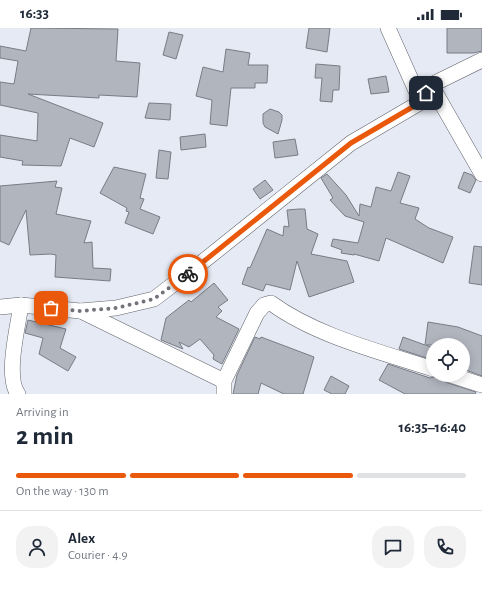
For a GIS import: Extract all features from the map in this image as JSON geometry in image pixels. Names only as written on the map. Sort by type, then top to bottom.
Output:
[{"type":"street","points":[[388,28],[421,102]]},
{"type":"street","points":[[0,307],[21,305],[80,311],[116,308],[154,299],[351,143],[421,102],[431,85],[482,60]]},
{"type":"street","points":[[431,85],[482,174]]},
{"type":"street","points":[[80,311],[224,387],[257,313],[264,305],[272,303],[296,320],[366,347],[426,367]]},
{"type":"street","points":[[18,394],[14,389],[12,364],[21,305]]},
{"type":"street","points":[[470,381],[482,385]]},
{"type":"building","points":[[31,28],[118,29],[116,61],[140,63],[137,97],[99,95],[99,98],[28,94],[103,123],[94,147],[70,138],[61,166],[22,165],[23,161],[0,157],[0,135],[37,141],[38,113],[0,105],[0,82],[14,84],[18,61],[0,58],[0,46],[26,51]]},
{"type":"building","points":[[309,28],[330,28],[327,52],[306,48]]},
{"type":"building","points":[[447,28],[482,28],[482,51],[473,53],[447,53]]},
{"type":"building","points":[[169,32],[183,35],[176,59],[163,55]]},
{"type":"building","points":[[226,49],[250,53],[248,65],[268,65],[267,83],[255,83],[255,88],[231,88],[227,126],[210,124],[212,100],[196,96],[203,67],[223,72]]},
{"type":"building","points":[[316,64],[340,66],[339,90],[333,90],[332,102],[320,101],[322,78],[315,78]]},
{"type":"building","points":[[386,76],[389,92],[371,94],[368,79]]},
{"type":"building","points":[[149,103],[171,104],[170,120],[145,118]]},
{"type":"building","points":[[270,109],[279,112],[282,115],[278,134],[265,127],[263,123],[263,114]]},
{"type":"building","points":[[205,134],[206,147],[181,150],[180,137]]},
{"type":"building","points":[[295,139],[298,155],[275,158],[273,142]]},
{"type":"building","points":[[159,150],[171,152],[168,179],[156,178]]},
{"type":"building","points":[[114,167],[146,174],[140,198],[144,199],[140,209],[160,217],[153,234],[125,223],[129,212],[126,211],[127,208],[100,193]]},
{"type":"building","points":[[398,172],[410,176],[400,203],[419,208],[415,219],[429,228],[453,237],[443,263],[386,238],[379,261],[354,254],[341,253],[342,250],[331,246],[333,239],[358,243],[364,222],[345,216],[330,200],[333,198],[321,178],[327,174],[346,195],[359,216],[360,204],[371,207],[376,187],[391,191]]},
{"type":"building","points":[[464,172],[472,175],[476,180],[470,193],[458,188]]},
{"type":"building","points":[[265,180],[273,190],[260,199],[253,189]]},
{"type":"building","points":[[57,181],[55,187],[62,188],[56,214],[91,221],[84,243],[92,242],[93,268],[111,269],[110,281],[55,277],[56,255],[30,255],[26,210],[9,245],[0,241],[0,186]]},
{"type":"building","points":[[305,209],[307,229],[318,234],[311,254],[347,261],[354,282],[309,297],[297,261],[290,290],[266,284],[263,291],[242,284],[248,267],[250,268],[267,229],[283,236],[284,226],[289,227],[287,210]]},
{"type":"building","points":[[474,246],[482,247],[482,285],[469,283]]},
{"type":"building","points":[[214,283],[228,300],[218,307],[222,311],[216,317],[239,329],[222,364],[213,359],[214,355],[200,339],[189,347],[179,342],[183,349],[161,340],[166,318],[189,300],[191,302]]},
{"type":"building","points":[[28,320],[66,329],[60,348],[76,357],[68,371],[39,354],[43,338],[25,333]]},
{"type":"building","points":[[428,322],[458,327],[482,336],[482,376],[470,372],[470,338],[426,338],[426,358],[399,349],[403,337],[425,345]]},
{"type":"building","points":[[255,337],[260,339],[261,337],[314,357],[303,394],[284,394],[261,383],[258,394],[233,394],[237,375]]},
{"type":"building","points":[[388,364],[426,377],[426,382],[446,382],[476,392],[475,394],[405,394],[379,380]]},
{"type":"building","points":[[331,376],[349,386],[345,394],[332,394],[324,390]]},
{"type":"way so far","points":[[51,308],[80,311],[116,308],[154,299],[188,274]]},
{"type":"route","points":[[188,274],[351,143],[421,102],[426,93]]}]
